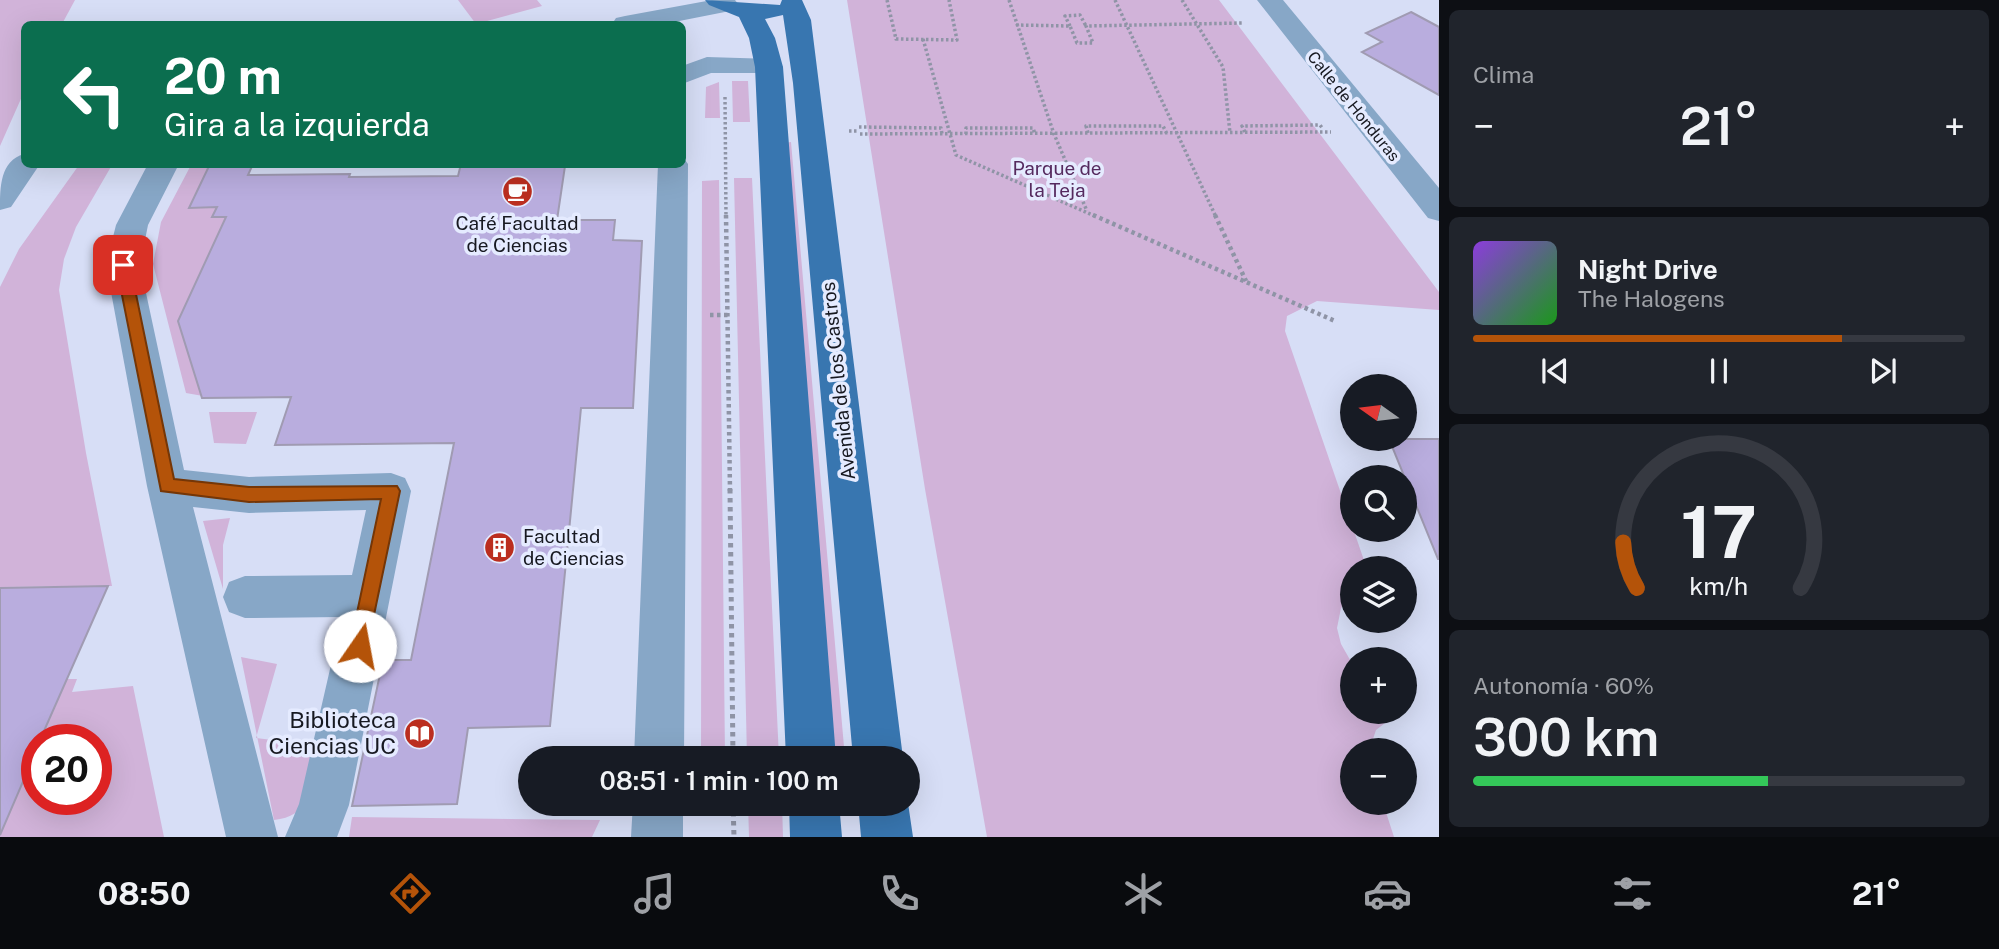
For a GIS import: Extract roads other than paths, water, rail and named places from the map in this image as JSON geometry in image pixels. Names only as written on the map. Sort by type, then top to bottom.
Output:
[{"type":"main road","points":[[731,6],[776,10],[795,2]]},
{"type":"main road","name":"Avenida de los Castros","points":[[795,2],[807,83],[877,746]]},
{"type":"main road","points":[[731,6],[762,38],[769,67],[810,746]]},
{"type":"main road","points":[[815,816],[816,837]]},
{"type":"main road","points":[[885,816],[887,837]]},
{"type":"street","name":"Calle de Honduras","points":[[1269,0],[1439,210]]},
{"type":"street","points":[[643,21],[731,6]]},
{"type":"street","points":[[686,74],[707,65],[769,67]]},
{"type":"street","points":[[0,199],[23,168]]},
{"type":"street","points":[[162,168],[146,193],[132,225],[123,265],[167,486],[252,837]]},
{"type":"street","points":[[659,746],[673,168]]},
{"type":"street","points":[[167,486],[249,495],[391,491],[371,596],[324,805],[311,837]]},
{"type":"street","points":[[245,597],[371,596]]},
{"type":"street","points":[[657,837],[658,816]]},
{"type":"place","name":"Café Facultad de Ciencias","points":[[517,192]]},
{"type":"place","name":"Facultad de Ciencias","points":[[500,547]]},
{"type":"place","name":"Biblioteca Ciencias UC","points":[[419,733]]},
{"type":"park label","name":"Parque de la Teja","points":[[1057,179]]}]
